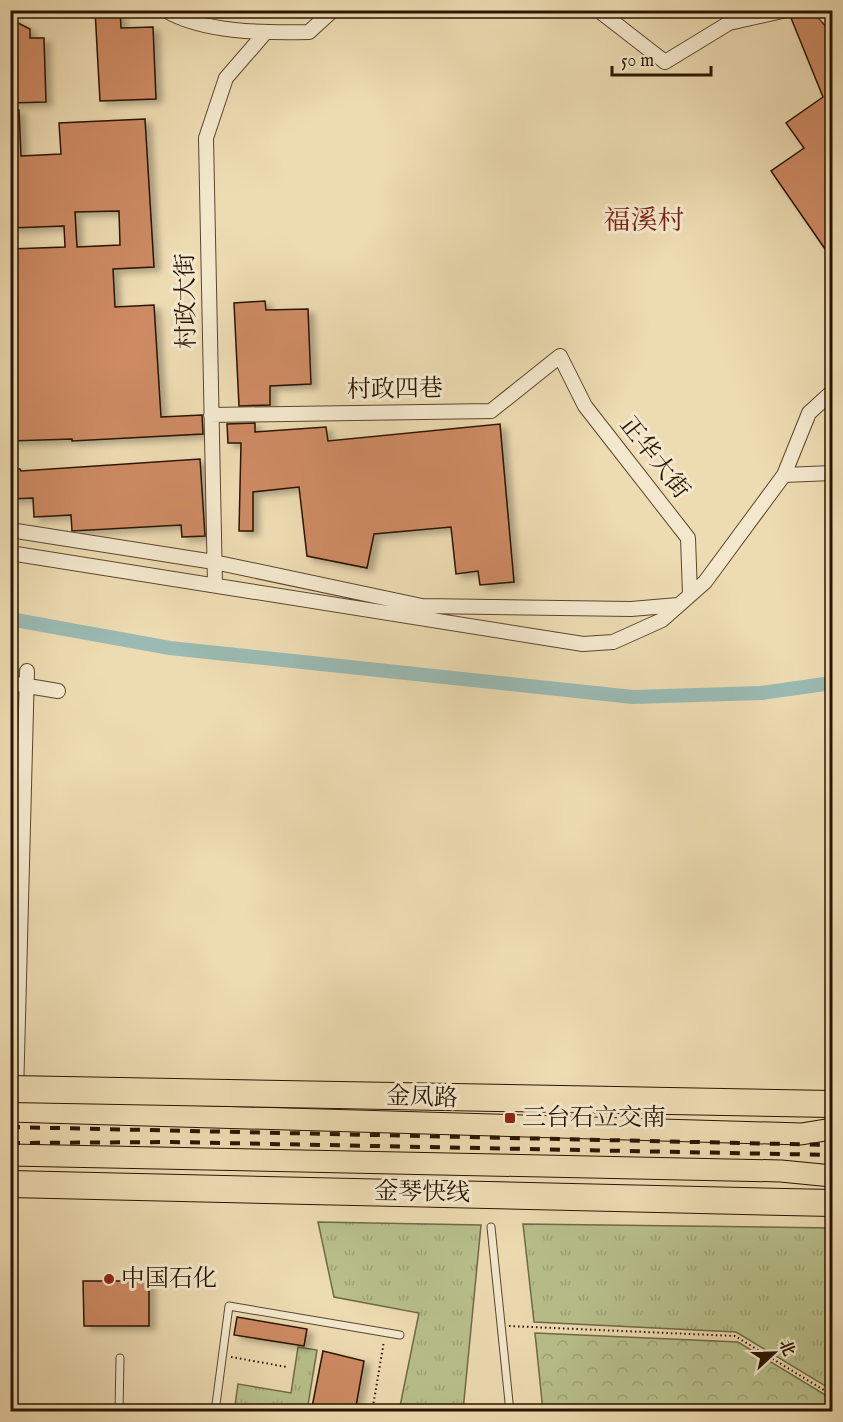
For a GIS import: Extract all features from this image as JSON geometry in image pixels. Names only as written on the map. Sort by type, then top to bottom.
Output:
[{"type":"highway","points":[[12,1104],[832,1104]]},
{"type":"highway","name":"金琴快线","points":[[10,1184],[832,1203]]},
{"type":"main road","name":"金凤路","points":[[12,1104],[801,1134],[832,1129]]},
{"type":"main road","points":[[801,1134],[832,1134]]},
{"type":"main road","points":[[10,1155],[769,1170],[832,1176]]},
{"type":"street","points":[[165,10],[183,21],[265,33],[309,32],[333,10]]},
{"type":"street","points":[[598,10],[666,63],[729,23],[787,10]]},
{"type":"street","points":[[821,10],[832,21]]},
{"type":"street","name":"村政大街","points":[[215,585],[206,138],[226,78],[265,33]]},
{"type":"street","name":"村政四巷","points":[[211,415],[491,411],[560,356]]},
{"type":"street","name":"正华大街","points":[[560,356],[585,406],[688,538],[690,594]]},
{"type":"street","points":[[10,553],[583,644],[613,642],[662,620],[705,582],[784,475],[809,412],[832,392]]},
{"type":"street","points":[[784,475],[832,473]]},
{"type":"street","points":[[10,530],[214,562],[422,606],[631,609],[678,605]]},
{"type":"street","points":[[12,1104],[27,671]]},
{"type":"street","points":[[10,683],[57,691]]},
{"type":"lane","points":[[491,1227],[509,1408]]},
{"type":"lane","points":[[215,1412],[229,1306],[399,1335]]},
{"type":"lane","points":[[119,1412],[120,1358]]},
{"type":"path","points":[[501,1326],[735,1336],[832,1395]]},
{"type":"path","points":[[372,1412],[385,1332]]},
{"type":"path","points":[[222,1355],[287,1367]]},
{"type":"path","points":[[509,1408],[584,1412]]},
{"type":"green space","points":[[318,1222],[481,1225],[463,1411],[399,1411],[419,1313],[334,1297]]},
{"type":"green space","points":[[523,1224],[832,1228],[832,1390],[736,1332],[534,1322]]},
{"type":"green space","points":[[535,1333],[738,1342],[832,1399],[832,1411],[543,1411]]},
{"type":"green space","points":[[298,1347],[317,1350],[307,1411],[276,1411],[235,1405],[238,1384],[291,1393]]},
{"type":"building","points":[[95,10],[120,10],[121,28],[153,27],[156,99],[100,101]]},
{"type":"building","points":[[812,10],[826,27],[832,30],[832,259],[771,171],[804,148],[786,123],[823,97],[791,18],[796,12]]},
{"type":"building","points":[[10,19],[30,29],[30,38],[44,38],[46,102],[10,103]]},
{"type":"building","points":[[10,110],[19,110],[21,156],[61,154],[59,123],[145,119],[154,267],[113,269],[115,307],[154,305],[161,417],[202,415],[203,434],[72,441],[72,439],[10,441],[10,249],[65,247],[64,226],[10,228]],"holes":[[[119,211],[120,245],[77,247],[75,212]]]},
{"type":"building","points":[[265,301],[266,310],[308,309],[311,384],[270,386],[270,405],[239,406],[234,303]]},
{"type":"building","points":[[255,423],[255,432],[326,427],[328,441],[500,424],[514,582],[480,585],[478,571],[456,574],[451,527],[374,534],[367,568],[307,556],[299,487],[253,492],[253,531],[239,531],[241,443],[228,443],[227,424]]},
{"type":"building","points":[[200,459],[205,536],[182,537],[181,525],[72,531],[71,515],[34,517],[33,498],[10,499],[10,469],[21,471]]},
{"type":"building","points":[[83,1281],[149,1281],[149,1326],[84,1326]]},
{"type":"building","points":[[237,1317],[307,1329],[304,1346],[234,1335]]},
{"type":"building","points":[[323,1351],[364,1361],[355,1412],[311,1412]]},
{"type":"waterway","points":[[10,619],[170,648],[633,697],[761,693],[832,683]]},
{"type":"railway","points":[[10,1127],[832,1145]]},
{"type":"railway","points":[[10,1143],[172,1142],[832,1155]]},
{"type":"place","name":"三台石立交南","points":[[510,1118]]},
{"type":"place","name":"中国石化","points":[[109,1279]]},
{"type":"district","name":"福溪村","points":[[644,222]]}]
